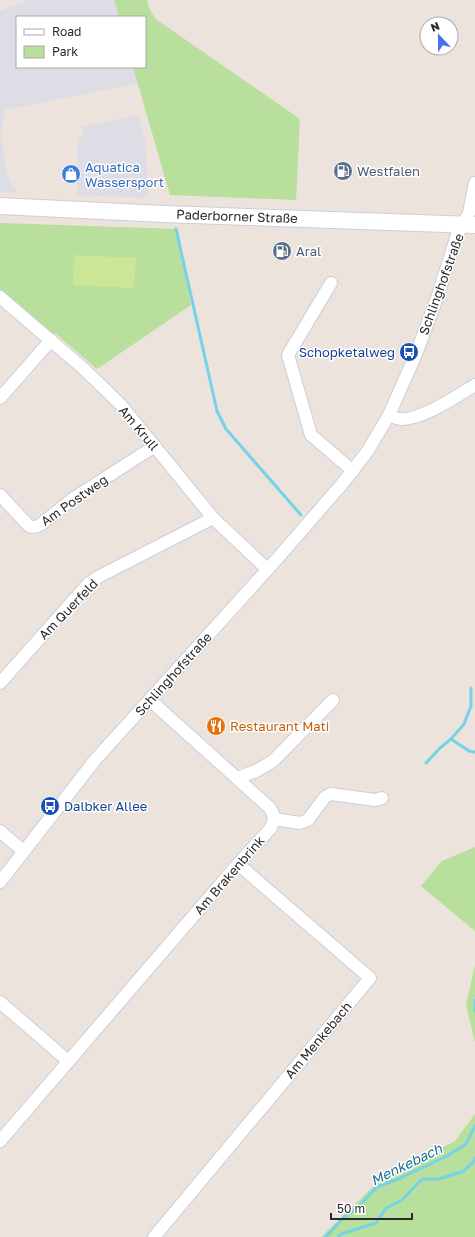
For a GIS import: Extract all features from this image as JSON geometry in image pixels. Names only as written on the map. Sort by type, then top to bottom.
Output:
[{"type":"main road","name":"Paderborner Straße","points":[[0,206],[164,214],[469,225]]},
{"type":"street","points":[[469,225],[469,213],[475,183]]},
{"type":"street","name":"Schlinghofstraße","points":[[0,882],[95,760],[267,569],[352,471],[379,434],[416,354],[437,298],[457,235],[469,225]]},
{"type":"street","points":[[331,283],[288,355],[311,435],[352,471]]},
{"type":"street","name":"Am Krull","points":[[0,298],[84,369],[121,405],[213,518],[267,569]]},
{"type":"street","points":[[0,398],[51,340]]},
{"type":"street","points":[[389,415],[402,419],[411,418],[427,412],[475,385]]},
{"type":"street","name":"Am Postweg","points":[[0,495],[32,528],[40,525],[74,498],[155,446]]},
{"type":"street","name":"Am Querfeld","points":[[0,683],[88,584],[98,577],[213,518]]},
{"type":"street","points":[[150,700],[270,808],[274,819],[300,823],[308,820],[325,797],[331,794],[375,800],[382,798]]},
{"type":"street","points":[[237,778],[256,771],[273,761],[334,700]]},
{"type":"street","name":"Am Brakenbrink","points":[[0,1141],[238,864],[270,829],[274,819]]},
{"type":"street","points":[[0,831],[24,850]]},
{"type":"street","name":"Am Menkebach","points":[[154,1237],[370,978],[238,864]]},
{"type":"street","points":[[0,1002],[68,1061]]},
{"type":"shaded area","points":[[28,0],[114,0],[119,16],[16,16],[16,68],[133,68],[138,83],[5,110],[1,134],[7,173],[13,187],[18,193],[0,192],[0,11]]},
{"type":"shaded area","points":[[138,115],[146,145],[148,198],[77,195],[77,138],[84,137],[82,127]]},
{"type":"green space","points":[[114,0],[147,0],[150,11],[157,20],[300,119],[296,200],[170,195],[133,68],[146,68],[146,16],[119,16]]},
{"type":"green space","points":[[0,223],[178,229],[191,305],[97,369],[55,333],[51,335],[0,293]]},
{"type":"green space","points":[[74,255],[136,258],[134,288],[73,285]]},
{"type":"green space","points":[[475,847],[475,931],[421,886],[442,861]]},
{"type":"green space","points":[[475,965],[475,1042],[466,1005]]},
{"type":"green space","points":[[475,1114],[475,1237],[321,1237],[379,1181],[455,1141]]},
{"type":"waterway","points":[[176,229],[217,411],[226,429],[301,515]]},
{"type":"waterway","points":[[471,688],[471,706],[464,724],[451,739],[469,751],[475,752]]},
{"type":"waterway","points":[[426,763],[451,739]]},
{"type":"waterway","name":"Menkebach","points":[[475,1000],[475,1011]]},
{"type":"waterway","name":"Menkebach","points":[[326,1237],[344,1217],[357,1208],[377,1187],[447,1156],[466,1144],[475,1126]]},
{"type":"waterway","points":[[338,1237],[341,1234],[376,1223],[386,1208],[402,1200],[422,1179],[439,1179],[464,1171],[475,1158]]},
{"type":"place","name":"Westfalen","points":[[343,171]]},
{"type":"place","name":"Aquatica Wassersport","points":[[71,174]]},
{"type":"place","name":"Aral","points":[[282,251]]},
{"type":"place","name":"Schopketalweg","points":[[409,352]]},
{"type":"place","name":"Restaurant Mati","points":[[216,726]]},
{"type":"place","name":"Dalbker Allee","points":[[50,806]]}]
